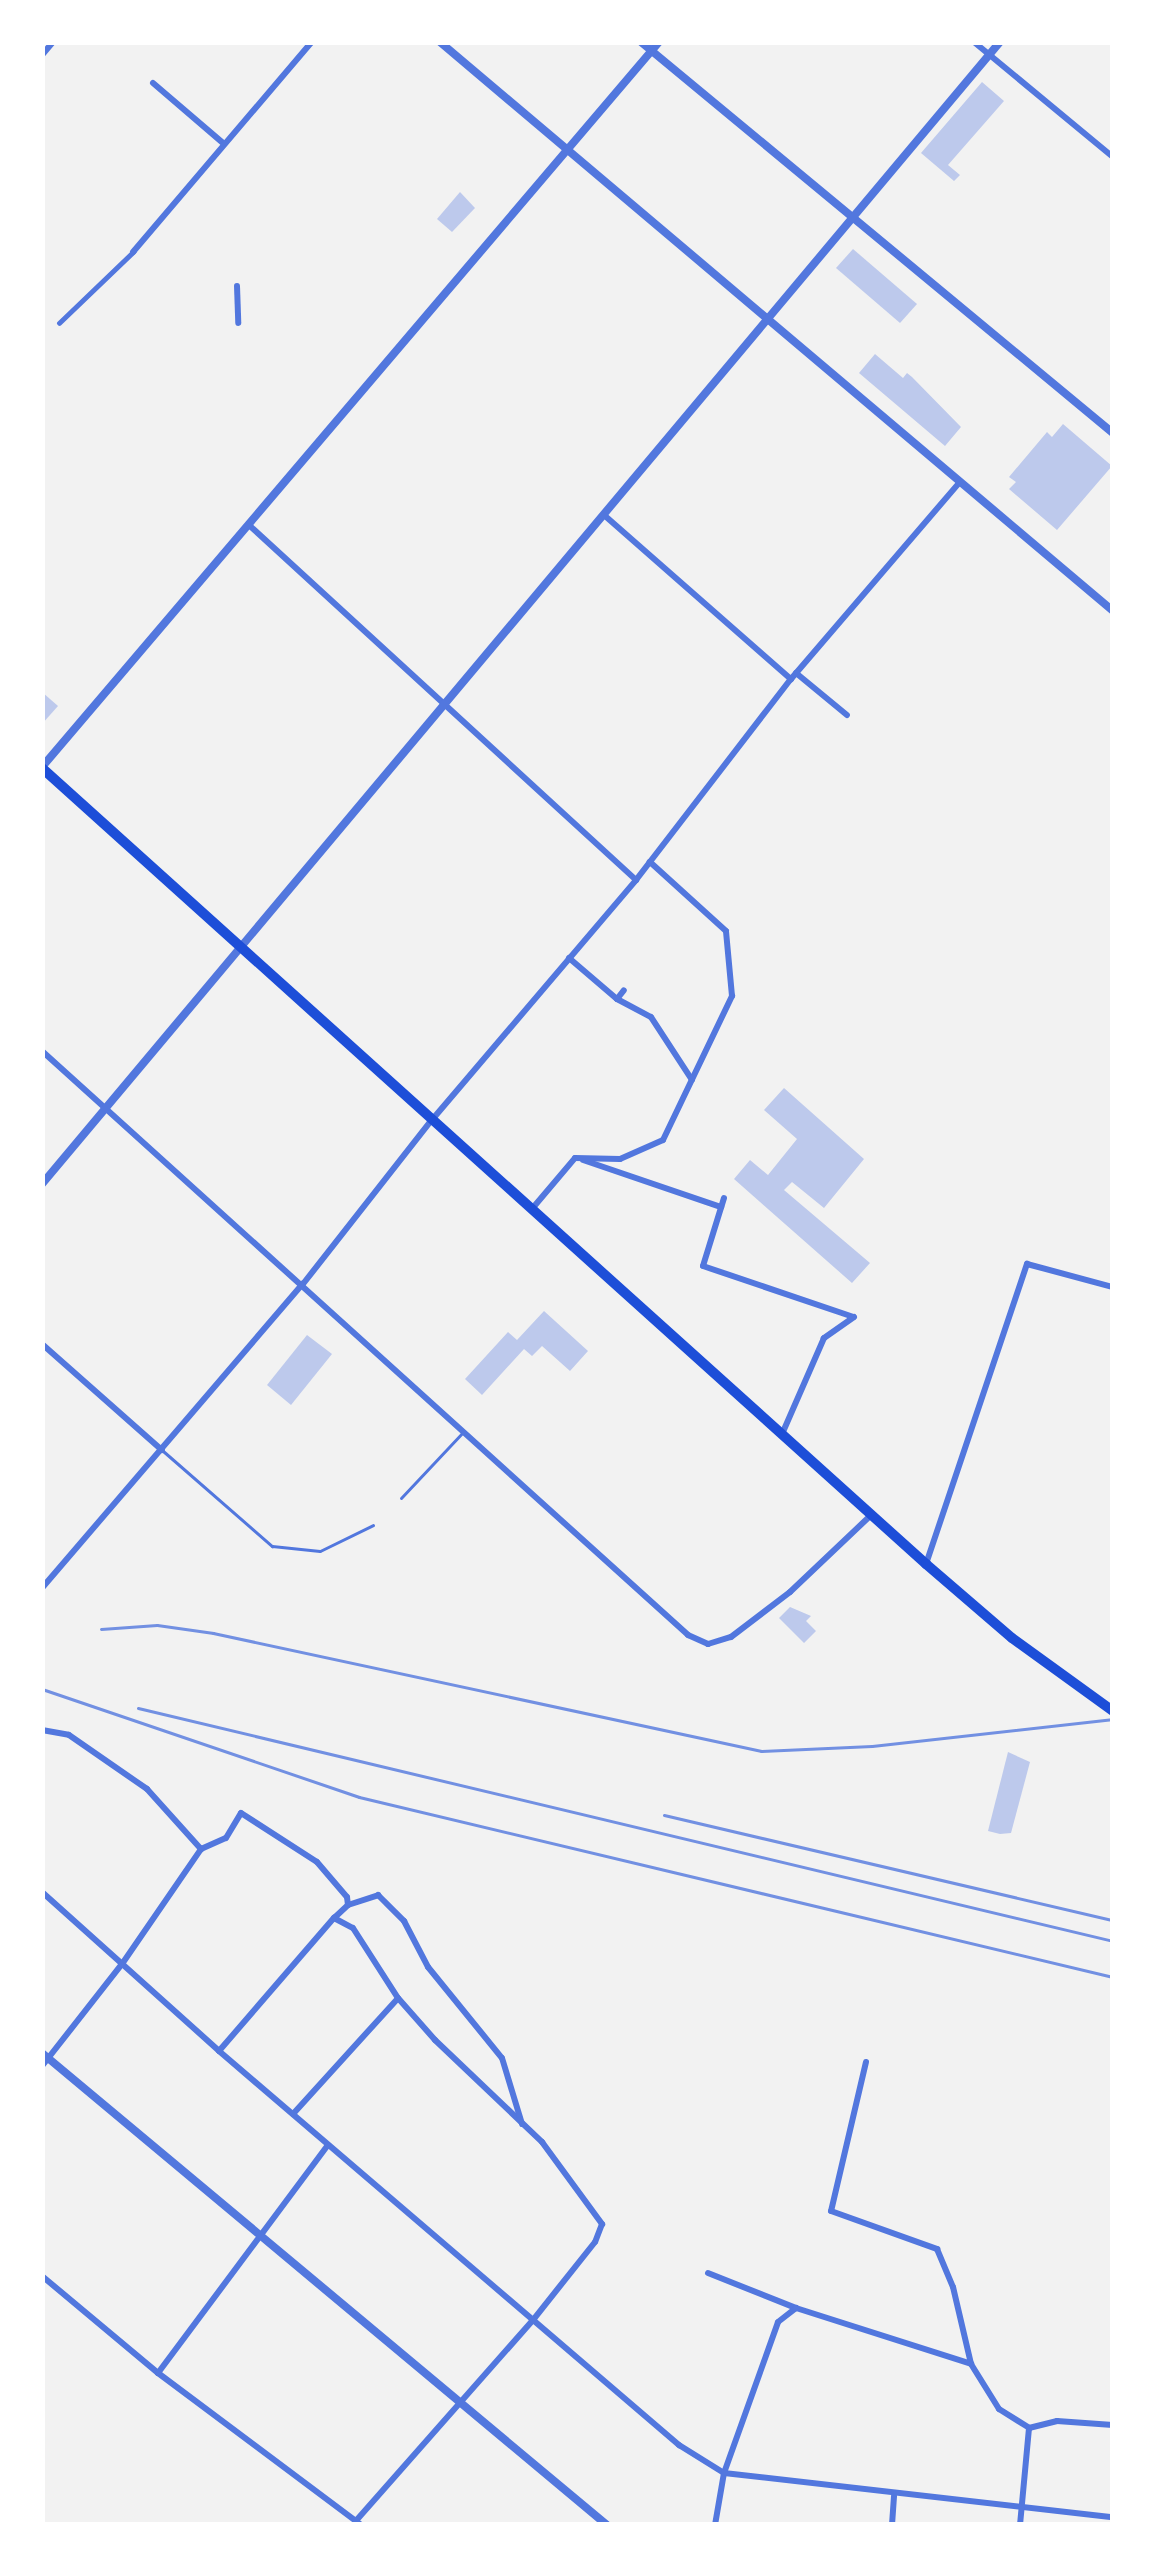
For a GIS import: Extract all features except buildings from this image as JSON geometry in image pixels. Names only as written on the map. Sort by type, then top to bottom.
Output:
[{"type":"highway","points":[[42,767],[926,1564],[1012,1638],[1113,1711]]},
{"type":"street","points":[[42,55],[53,42]]},
{"type":"street","points":[[59,323],[133,252],[312,42]]},
{"type":"street","points":[[440,42],[1113,611]]},
{"type":"street","points":[[641,42],[1113,433]]},
{"type":"street","points":[[42,767],[659,42]]},
{"type":"street","points":[[974,42],[1113,157]]},
{"type":"street","points":[[42,1184],[1000,42]]},
{"type":"street","points":[[153,82],[224,144]]},
{"type":"street","points":[[237,286],[238,323]]},
{"type":"street","points":[[42,1588],[303,1284],[431,1121],[636,880],[794,676],[959,482]]},
{"type":"street","points":[[603,515],[847,715]]},
{"type":"street","points":[[250,526],[636,880]]},
{"type":"street","points":[[574,1157],[620,1159],[663,1141],[731,996],[726,932],[650,862]]},
{"type":"street","points":[[569,958],[617,999],[651,1017],[692,1080]]},
{"type":"street","points":[[617,999],[624,990]]},
{"type":"street","points":[[42,1051],[688,1635],[708,1644],[731,1637],[773,1606],[872,1514]]},
{"type":"street","points":[[574,1157],[723,1202],[703,1266],[854,1317],[824,1338],[782,1434]]},
{"type":"street","points":[[531,1210],[574,1157]]},
{"type":"street","points":[[926,1564],[1027,1264],[1113,1288]]},
{"type":"street","points":[[42,1344],[161,1450]]},
{"type":"street","points":[[42,1730],[69,1735],[146,1789],[201,1849]]},
{"type":"street","points":[[348,1905],[344,1888],[325,1878],[316,1862],[251,1815],[241,1813],[226,1838],[201,1849],[122,1964],[44,2059],[260,2230],[607,2525]]},
{"type":"street","points":[[42,1892],[219,2051],[679,2445],[724,2473],[894,2496],[1113,2517]]},
{"type":"street","points":[[219,2051],[334,1918],[348,1905],[379,1895],[404,1921],[428,1967],[502,2058],[522,2124]]},
{"type":"street","points":[[42,2276],[158,2373],[359,2523],[533,2320],[596,2242],[602,2224],[586,2197],[522,2124],[398,1998],[353,1928],[334,1918]]},
{"type":"street","points":[[293,2114],[398,1998]]},
{"type":"street","points":[[866,2062],[831,2211],[938,2249],[953,2287],[971,2364],[999,2408],[1029,2428],[1057,2421],[1113,2425]]},
{"type":"street","points":[[158,2373],[260,2230],[329,2145]]},
{"type":"street","points":[[708,2273],[796,2308],[971,2364]]},
{"type":"street","points":[[715,2525],[724,2473],[778,2322],[796,2308]]},
{"type":"street","points":[[1020,2525],[1029,2428]]},
{"type":"street","points":[[892,2525],[894,2496]]},
{"type":"lane","points":[[401,1498],[464,1431]]},
{"type":"lane","points":[[161,1450],[272,1546],[320,1552],[373,1525]]},
{"type":"railway","points":[[101,1629],[157,1625],[213,1633],[761,1751],[872,1746],[1113,1719]]},
{"type":"railway","points":[[42,1689],[359,1797],[1113,1977]]},
{"type":"railway","points":[[138,1708],[1113,1941]]},
{"type":"railway","points":[[664,1815],[1113,1920]]}]
